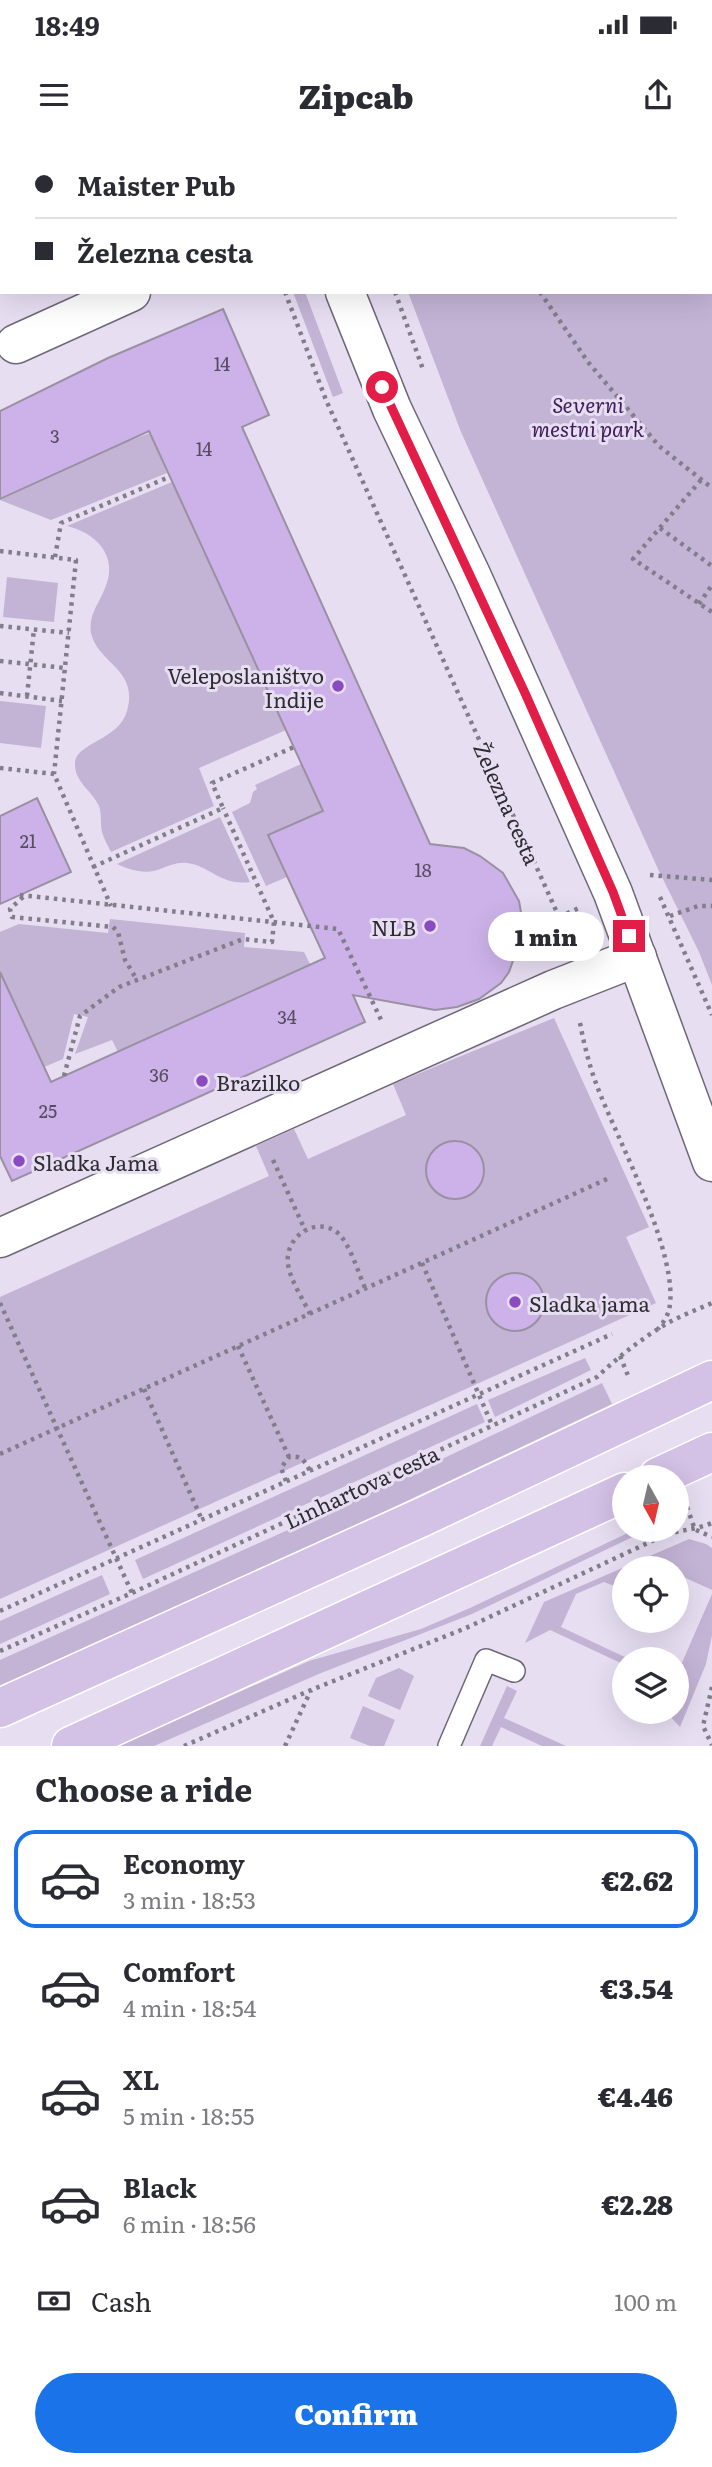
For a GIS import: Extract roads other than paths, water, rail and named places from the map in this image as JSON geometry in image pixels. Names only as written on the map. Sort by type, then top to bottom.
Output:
[{"type":"main road","points":[[0,1708],[432,1512],[712,1380]]},
{"type":"main road","points":[[684,1465],[712,1452]]},
{"type":"main road","points":[[71,1746],[612,1498]]},
{"type":"street","points":[[8,348],[127,294]]},
{"type":"street","points":[[346,294],[392,409],[472,576],[613,892],[712,1162]]},
{"type":"street","points":[[0,1238],[572,982],[637,957]]},
{"type":"lane","points":[[449,1746],[486,1660],[514,1671]]},
{"type":"place","name":"Veleposlaništvo Indije","points":[[338,686]]},
{"type":"place","name":"NLB","points":[[430,926]]},
{"type":"place","name":"Brazilko","points":[[202,1081]]},
{"type":"place","name":"Sladka Jama","points":[[19,1161]]},
{"type":"place","name":"Sladka jama","points":[[515,1302]]},
{"type":"park label","name":"Severni mestni park","points":[[588,415]]}]
